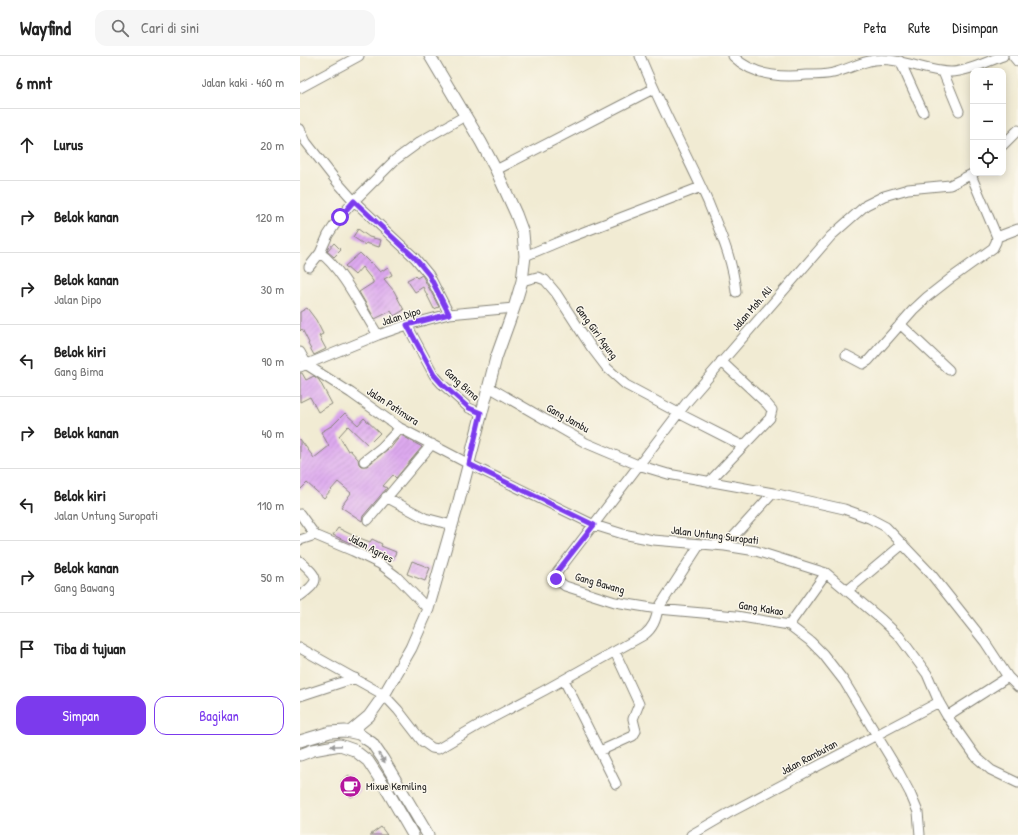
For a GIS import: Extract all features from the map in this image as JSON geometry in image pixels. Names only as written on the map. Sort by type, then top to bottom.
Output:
[{"type":"street","points":[[300,88],[360,56]]},
{"type":"street","points":[[351,731],[369,716],[384,695],[411,648],[428,608],[469,464],[496,358],[522,281],[525,256],[523,233],[496,170],[430,56]]},
{"type":"street","points":[[640,56],[653,89],[701,186],[728,252],[733,270],[736,292]]},
{"type":"street","points":[[733,56],[750,69],[767,75],[784,77],[832,73],[873,60],[900,61],[942,72],[953,72],[967,69],[1003,56]]},
{"type":"street","points":[[1013,56],[1018,62]]},
{"type":"street","points":[[900,61],[923,112]]},
{"type":"street","points":[[942,72],[959,111]]},
{"type":"street","points":[[496,170],[653,89]]},
{"type":"street","points":[[309,267],[320,253],[328,235],[340,217],[395,160],[421,141],[466,116]]},
{"type":"street","points":[[300,129],[306,142],[338,184],[415,258],[429,275],[449,314]]},
{"type":"street","points":[[1006,142],[1018,130]]},
{"type":"street","name":"Jalan Moh. Ali","points":[[594,525],[679,412],[721,361],[831,236],[866,205],[884,196],[908,190],[950,185],[970,175]]},
{"type":"street","points":[[846,355],[863,364],[868,361],[913,310],[950,279],[988,252],[996,242],[997,237],[973,176]]},
{"type":"street","points":[[525,256],[701,186]]},
{"type":"street","points":[[997,237],[1018,228]]},
{"type":"street","points":[[320,253],[345,281],[378,335]]},
{"type":"street","name":"Gang Giri Agung","points":[[522,281],[537,277],[545,280],[556,293],[591,347],[607,368],[626,384],[743,446]]},
{"type":"street","name":"Jalan Dipo","points":[[303,366],[378,335],[407,325],[449,314],[514,308]]},
{"type":"street","points":[[900,324],[949,370]]},
{"type":"street","name":"Gang Bima","points":[[407,325],[434,375],[469,408],[481,413]]},
{"type":"street","points":[[300,352],[303,366]]},
{"type":"street","points":[[709,482],[770,418],[772,410],[721,361]]},
{"type":"street","name":"Jalan Patimura","points":[[303,366],[351,393],[400,428],[469,464]]},
{"type":"street","name":"Gang Jambu","points":[[489,387],[586,443],[638,465],[668,474],[773,493],[844,509],[869,518],[886,527],[931,574],[985,642],[1008,676],[1018,687]]},
{"type":"street","points":[[364,461],[382,447],[400,428]]},
{"type":"street","points":[[368,520],[432,444]]},
{"type":"street","name":"Jalan Untung Suropati","points":[[469,464],[594,525],[624,534],[653,540],[725,546],[756,551],[826,573],[882,620],[898,636],[927,674],[939,702],[947,716],[976,757],[991,770],[1018,783]]},
{"type":"street","points":[[725,546],[773,493]]},
{"type":"street","points":[[386,497],[425,518],[452,525]]},
{"type":"street","points":[[300,514],[315,535],[300,540]]},
{"type":"street","name":"Gang Bawang","points":[[594,525],[560,568],[556,574],[556,579],[565,586],[615,602],[658,609]]},
{"type":"street","name":"Jalan Agries","points":[[315,535],[353,550],[380,564],[396,576],[428,608]]},
{"type":"street","points":[[303,651],[384,695],[398,710],[422,741],[432,748],[438,749],[477,726],[564,680],[644,635],[651,629],[656,620],[658,609],[700,544]]},
{"type":"street","points":[[847,591],[903,544]]},
{"type":"street","points":[[300,561],[314,575],[316,580],[313,586],[300,596]]},
{"type":"street","points":[[788,625],[826,573]]},
{"type":"street","name":"Gang Kakao","points":[[658,609],[736,616],[788,625],[810,641],[823,654],[844,681],[910,793],[918,812],[920,835]]},
{"type":"street","points":[[600,751],[633,736],[636,731],[633,719],[640,704],[615,652]]},
{"type":"street","points":[[947,716],[1008,676]]},
{"type":"street","points":[[300,696],[355,678]]},
{"type":"street","points":[[564,680],[616,784]]},
{"type":"street","name":"Jalan Rambutan","points":[[691,835],[727,814],[939,702]]},
{"type":"street","points":[[366,739],[369,716]]},
{"type":"street","points":[[300,741],[330,732],[351,731],[372,743],[428,835]]},
{"type":"street","points":[[300,755],[313,750],[340,745],[354,750],[368,761],[413,835]]},
{"type":"building","points":[[358,229],[369,237],[381,240],[379,247],[366,243],[365,245],[353,237]]},
{"type":"building","points":[[334,243],[341,250],[334,257],[327,251]]},
{"type":"building","points":[[360,253],[380,272],[388,267],[392,275],[384,279],[394,291],[404,310],[394,316],[391,311],[375,319],[359,292],[373,283],[373,281],[362,267],[355,275],[345,266]]},
{"type":"building","points":[[422,275],[439,307],[434,309],[423,287],[415,292],[407,280],[415,276],[417,278]]},
{"type":"building","points":[[307,308],[316,320],[323,334],[319,336],[326,349],[314,355],[302,329],[300,331],[300,312]]},
{"type":"building","points":[[300,373],[302,373],[306,380],[314,376],[319,380],[332,404],[318,412],[310,397],[300,402]]},
{"type":"building","points":[[345,413],[358,425],[364,418],[380,433],[368,445],[348,426],[339,436],[348,451],[350,450],[358,459],[361,466],[367,466],[388,449],[389,450],[401,435],[422,447],[396,478],[393,475],[383,486],[387,488],[363,516],[362,521],[341,507],[351,493],[338,482],[324,498],[307,483],[300,490],[300,439],[314,458],[329,446],[321,432],[333,425]]},
{"type":"building","points":[[338,528],[370,542],[372,539],[382,544],[381,546],[396,552],[392,561],[333,535]]},
{"type":"building","points":[[412,561],[430,568],[425,581],[407,574]]},
{"type":"building","name":"Mixue Kemiling","points":[[349,775],[360,792],[351,797],[341,781]]},
{"type":"building","points":[[381,827],[387,835],[370,835]]},
{"type":"place","name":"Mixue Kemiling","points":[[350,786]]},
{"type":"route","points":[[340,217],[354,201],[415,258],[429,275],[449,314],[407,325],[425,361],[434,375],[469,408],[481,413],[469,464],[594,525],[560,568],[556,574],[556,579]]}]
